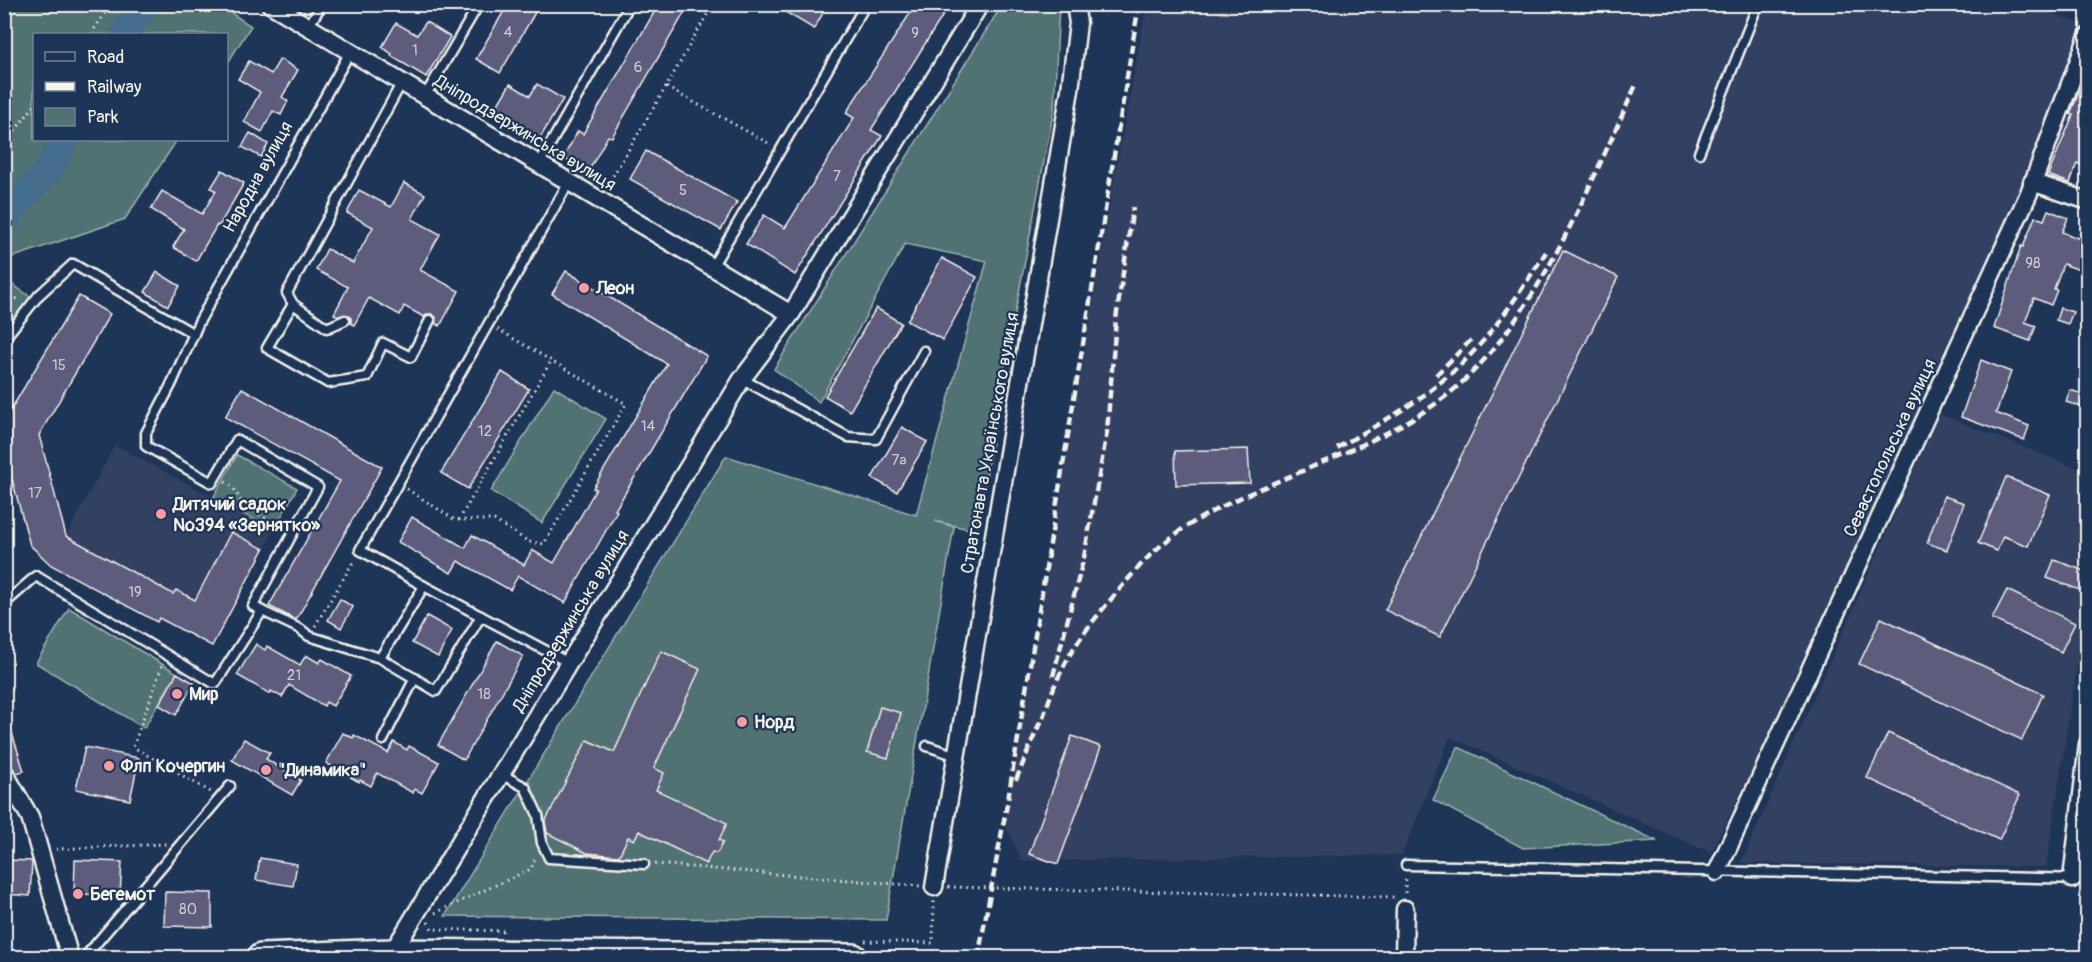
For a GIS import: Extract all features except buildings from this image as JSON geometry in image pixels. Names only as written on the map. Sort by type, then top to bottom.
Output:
[{"type":"main road","points":[[261,957],[857,949]]},
{"type":"street","name":"Дніпродзержинська вулиця","points":[[270,4],[791,314]]},
{"type":"street","name":"Дніпродзержинська вулиця","points":[[399,955],[416,915],[568,663],[742,379],[791,314],[980,4]]},
{"type":"street","name":"Стратонавта Українського вулиця","points":[[934,887],[1070,90],[1078,22],[1075,4]]},
{"type":"street","name":"Севастопольська вулиця","points":[[1717,872],[2032,182],[2088,36]]},
{"type":"street","points":[[2032,182],[2088,201]]},
{"type":"street","points":[[2080,879],[2088,744]]},
{"type":"street","points":[[4,772],[30,817],[70,957]]},
{"type":"street","points":[[1404,957],[1405,904]]},
{"type":"lane","points":[[308,27],[322,4]]},
{"type":"lane","points":[[425,96],[479,4]]},
{"type":"lane","points":[[539,164],[630,4]]},
{"type":"lane","points":[[712,267],[866,4]]},
{"type":"lane","points":[[1699,153],[1758,4]]},
{"type":"lane","name":"Народна вулиця","points":[[216,476],[212,483],[146,446],[146,433],[171,386],[199,322],[350,52]]},
{"type":"lane","points":[[345,320],[327,328],[293,304],[287,293],[402,82]]},
{"type":"lane","points":[[568,663],[360,550],[569,182]]},
{"type":"lane","points":[[4,339],[39,295],[73,264],[194,334]]},
{"type":"lane","points":[[293,304],[267,348],[328,383],[367,377],[383,343],[411,357],[430,320]]},
{"type":"lane","points":[[742,379],[848,437],[876,439],[924,351]]},
{"type":"lane","points":[[216,476],[237,440],[318,487],[253,606],[300,629],[309,636],[380,658],[436,691],[481,616]]},
{"type":"lane","points":[[4,604],[36,576],[215,684],[262,611]]},
{"type":"lane","points":[[380,658],[424,586]]},
{"type":"lane","points":[[383,740],[415,678]]},
{"type":"lane","points":[[927,746],[957,756]]},
{"type":"lane","points":[[501,774],[525,787],[538,815],[542,843],[549,858],[644,864]]},
{"type":"lane","points":[[84,957],[230,786]]},
{"type":"lane","points":[[1406,865],[2080,879]]},
{"type":"path","points":[[4,9],[7,4]]},
{"type":"path","points":[[92,33],[111,4]]},
{"type":"path","points":[[599,200],[712,4]]},
{"type":"path","points":[[666,87],[782,151]]},
{"type":"path","points":[[4,145],[33,107]]},
{"type":"path","points":[[398,484],[455,520],[494,520],[529,542],[544,544],[626,404],[488,324]]},
{"type":"path","points":[[459,520],[551,361]]},
{"type":"path","points":[[216,476],[233,487],[241,501],[290,536]]},
{"type":"path","points":[[309,636],[360,550]]},
{"type":"path","points":[[166,654],[133,747],[220,797]]},
{"type":"path","points":[[39,849],[181,843]]},
{"type":"path","points":[[416,915],[435,913],[531,869],[542,843]]},
{"type":"path","points":[[644,864],[934,887],[1405,904],[1406,865]]},
{"type":"path","points":[[857,949],[933,943],[934,887]]},
{"type":"path","points":[[416,915],[429,923],[432,929],[515,932]]},
{"type":"shaded area","points":[[2026,4],[2087,26],[2087,46],[1932,408],[1711,853],[1450,737],[1402,855],[1021,861],[1005,823],[1113,184],[1147,5]]},
{"type":"shaded area","points":[[1939,414],[2087,472],[2087,602],[2046,867],[1741,863]]},
{"type":"shaded area","name":"Дитячий садок №394 «Зернятко»","points":[[115,445],[274,530],[264,549],[231,532],[206,579],[211,582],[200,603],[176,590],[173,594],[66,536]]},
{"type":"green space","points":[[4,5],[219,5],[251,26],[228,62],[228,33],[33,33],[33,141],[176,141],[125,219],[5,260]]},
{"type":"green space","name":"Норд","points":[[1002,5],[1059,5],[1054,109],[1003,376],[977,531],[935,521],[954,527],[886,920],[445,916],[726,456],[916,515],[987,261],[905,244],[819,402],[774,369]]},
{"type":"green space","points":[[5,279],[39,303],[5,343]]},
{"type":"green space","points":[[554,387],[606,419],[542,523],[491,491]]},
{"type":"green space","points":[[237,455],[297,488],[274,530],[213,498]]},
{"type":"green space","points":[[69,608],[177,673],[144,728],[36,663]]},
{"type":"green space","points":[[1458,747],[1657,841],[1523,848],[1433,800]]},
{"type":"waterway","points":[[126,33],[144,4]]},
{"type":"waterway","points":[[4,225],[15,203],[48,172],[64,141]]},
{"type":"railway","points":[[978,958],[1008,799],[1139,4]]},
{"type":"railway","points":[[1038,730],[1058,677],[1080,638],[1131,576],[1165,542],[1187,526],[1220,508],[1362,445],[1417,416],[1451,392],[1482,362],[1510,328],[1559,248],[1637,83]]},
{"type":"railway","points":[[1053,676],[1084,557],[1107,432],[1116,319],[1133,207]]},
{"type":"railway","points":[[1337,448],[1417,400],[1473,353],[1499,321],[1546,252]]},
{"type":"railway","points":[[1436,375],[1472,339]]},
{"type":"railway","points":[[1016,780],[1040,722]]},
{"type":"place","name":"Леон","points":[[584,288]]},
{"type":"place","name":"Дитячий садок №394 «Зернятко»","points":[[161,514]]},
{"type":"place","name":"Мир","points":[[177,694]]},
{"type":"place","name":"Норд","points":[[742,722]]},
{"type":"place","name":"Флп Кочергин","points":[[109,766]]},
{"type":"place","name":"\"Динамика\"","points":[[266,770]]},
{"type":"place","name":"Бегемот","points":[[78,894]]}]
